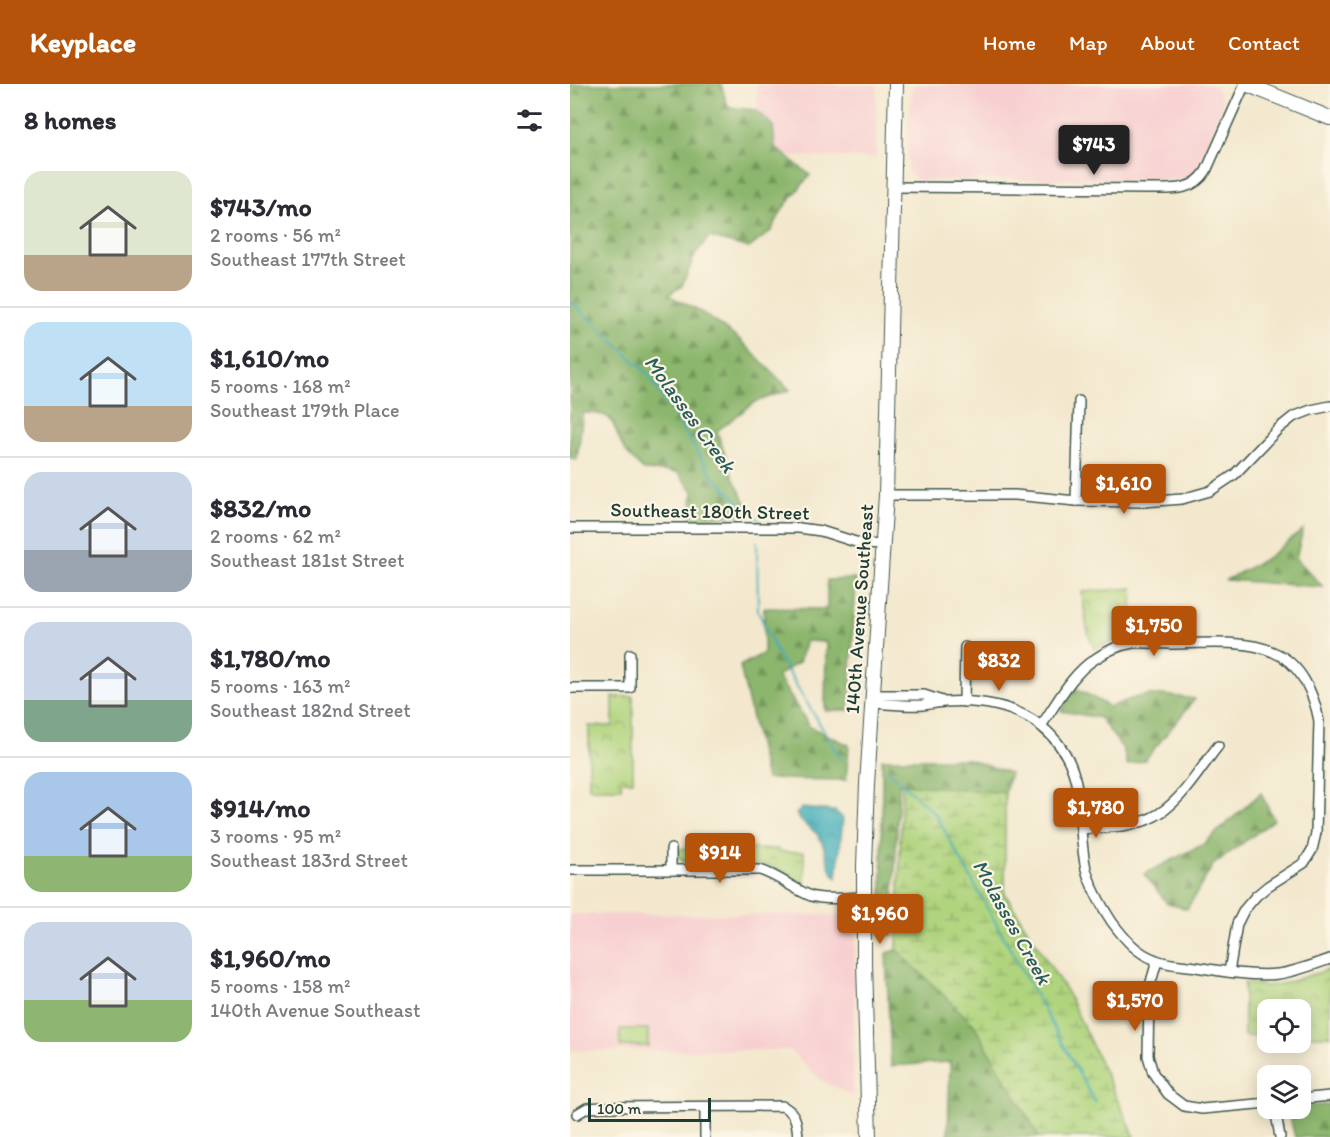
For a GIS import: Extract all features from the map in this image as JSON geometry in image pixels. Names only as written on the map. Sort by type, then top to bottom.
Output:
[{"type":"main road","name":"140th Avenue Southeast","points":[[869,1137],[864,897],[867,784],[886,495],[896,84]]},
{"type":"main road","points":[[895,116],[906,84]]},
{"type":"main road","points":[[1245,84],[1330,118]]},
{"type":"street","points":[[893,188],[1182,189],[1194,184],[1206,171],[1245,84]]},
{"type":"street","points":[[1076,501],[1079,401]]},
{"type":"street","points":[[886,495],[1015,495],[1076,501],[1143,502],[1182,499],[1210,491],[1234,474],[1293,417],[1329,406]]},
{"type":"street","name":"Southeast 180th Street","points":[[570,528],[799,528],[821,531],[862,544],[884,545]]},
{"type":"street","points":[[1041,726],[1078,672],[1095,659],[1114,649],[1133,643],[1248,645],[1274,652],[1293,664],[1306,682],[1316,703],[1319,721],[1317,833],[1312,850],[1304,864],[1268,886],[1244,910],[1237,924],[1229,972]]},
{"type":"street","points":[[964,702],[965,647]]},
{"type":"street","points":[[570,688],[630,688],[630,654]]},
{"type":"street","points":[[874,699],[924,705],[944,702],[994,705],[1017,712],[1041,726],[1063,750],[1073,768],[1078,784],[1086,869],[1101,904],[1122,936],[1143,954],[1157,961],[1229,972],[1276,975],[1330,959]]},
{"type":"street","points":[[1081,829],[1133,823],[1160,813],[1169,807],[1218,746]]},
{"type":"street","points":[[671,849],[671,870]]},
{"type":"street","points":[[570,870],[760,870],[779,877],[814,897],[864,897]]},
{"type":"street","points":[[1157,961],[1149,989],[1148,1056],[1153,1073],[1168,1094],[1184,1106],[1202,1109],[1257,1104]]},
{"type":"street","points":[[1311,1098],[1330,1096]]},
{"type":"street","points":[[577,1114],[588,1108],[603,1107],[782,1106],[790,1110],[797,1124],[798,1137]]},
{"type":"street","points":[[705,1107],[705,1137]]},
{"type":"street","points":[[1277,1119],[1280,1137]]},
{"type":"shaded area","points":[[757,84],[877,84],[876,158],[757,155]]},
{"type":"shaded area","points":[[914,84],[1212,84],[1218,90],[1222,100],[1221,109],[1197,168],[1190,176],[1181,179],[918,180],[908,172],[907,126]]},
{"type":"shaded area","points":[[570,914],[856,915],[853,1096],[824,1082],[789,1050],[570,1051]]},
{"type":"green space","points":[[570,84],[721,84],[728,107],[756,110],[773,126],[775,147],[810,175],[784,207],[771,231],[749,248],[709,237],[696,253],[682,286],[668,295],[701,312],[740,340],[790,390],[755,402],[717,431],[733,478],[752,514],[691,520],[693,491],[677,472],[643,470],[624,449],[612,422],[603,415],[583,413],[577,460],[570,458]]},
{"type":"green space","points":[[1303,530],[1296,558],[1323,587],[1226,580],[1267,558]]},
{"type":"green space","points":[[856,579],[849,710],[825,711],[826,642],[806,641],[799,662],[777,676],[810,727],[849,745],[846,780],[766,779],[740,666],[764,653],[764,608],[827,609],[827,580]]},
{"type":"green space","points":[[1133,588],[1131,637],[1094,649],[1087,629],[1082,592]]},
{"type":"green space","points":[[1074,687],[1110,707],[1133,698],[1152,695],[1195,699],[1145,760],[1127,765],[1123,749],[1100,718],[1061,711]]},
{"type":"green space","points":[[633,696],[633,781],[621,781],[621,788],[589,788],[589,726],[613,726],[613,697]]},
{"type":"green space","points":[[882,759],[968,759],[1010,773],[1005,793],[899,784],[892,935],[882,934]]},
{"type":"green space","points":[[902,784],[1005,793],[1005,894],[1068,994],[1135,1137],[1039,1137],[974,1025],[897,950]]},
{"type":"green space","points":[[1261,793],[1274,820],[1213,865],[1187,909],[1167,903],[1144,874],[1202,845]]},
{"type":"green space","points":[[678,849],[778,849],[779,852],[804,852],[805,885],[786,873],[766,865],[685,863],[679,858]]},
{"type":"green space","points":[[897,950],[974,1025],[1039,1137],[948,1137],[950,1062],[891,1066],[886,953]]},
{"type":"green space","points":[[1330,969],[1330,1036],[1311,1036],[1311,999],[1257,999],[1257,1036],[1244,1036],[1244,983],[1267,986],[1282,984]]},
{"type":"green space","points":[[620,1029],[648,1029],[648,1046],[620,1046]]},
{"type":"green space","points":[[1330,1104],[1330,1137],[1295,1137],[1290,1119],[1311,1119],[1311,1106]]},
{"type":"water","points":[[802,808],[835,811],[843,818],[837,878],[830,869],[821,839],[796,814]]},
{"type":"waterway","name":"Molasses Creek","points":[[570,301],[647,373],[714,478],[760,521]]},
{"type":"waterway","name":"Molasses Creek","points":[[757,542],[758,611],[777,653],[842,761]]},
{"type":"waterway","name":"Molasses Creek","points":[[887,769],[936,815],[1095,1102]]}]
